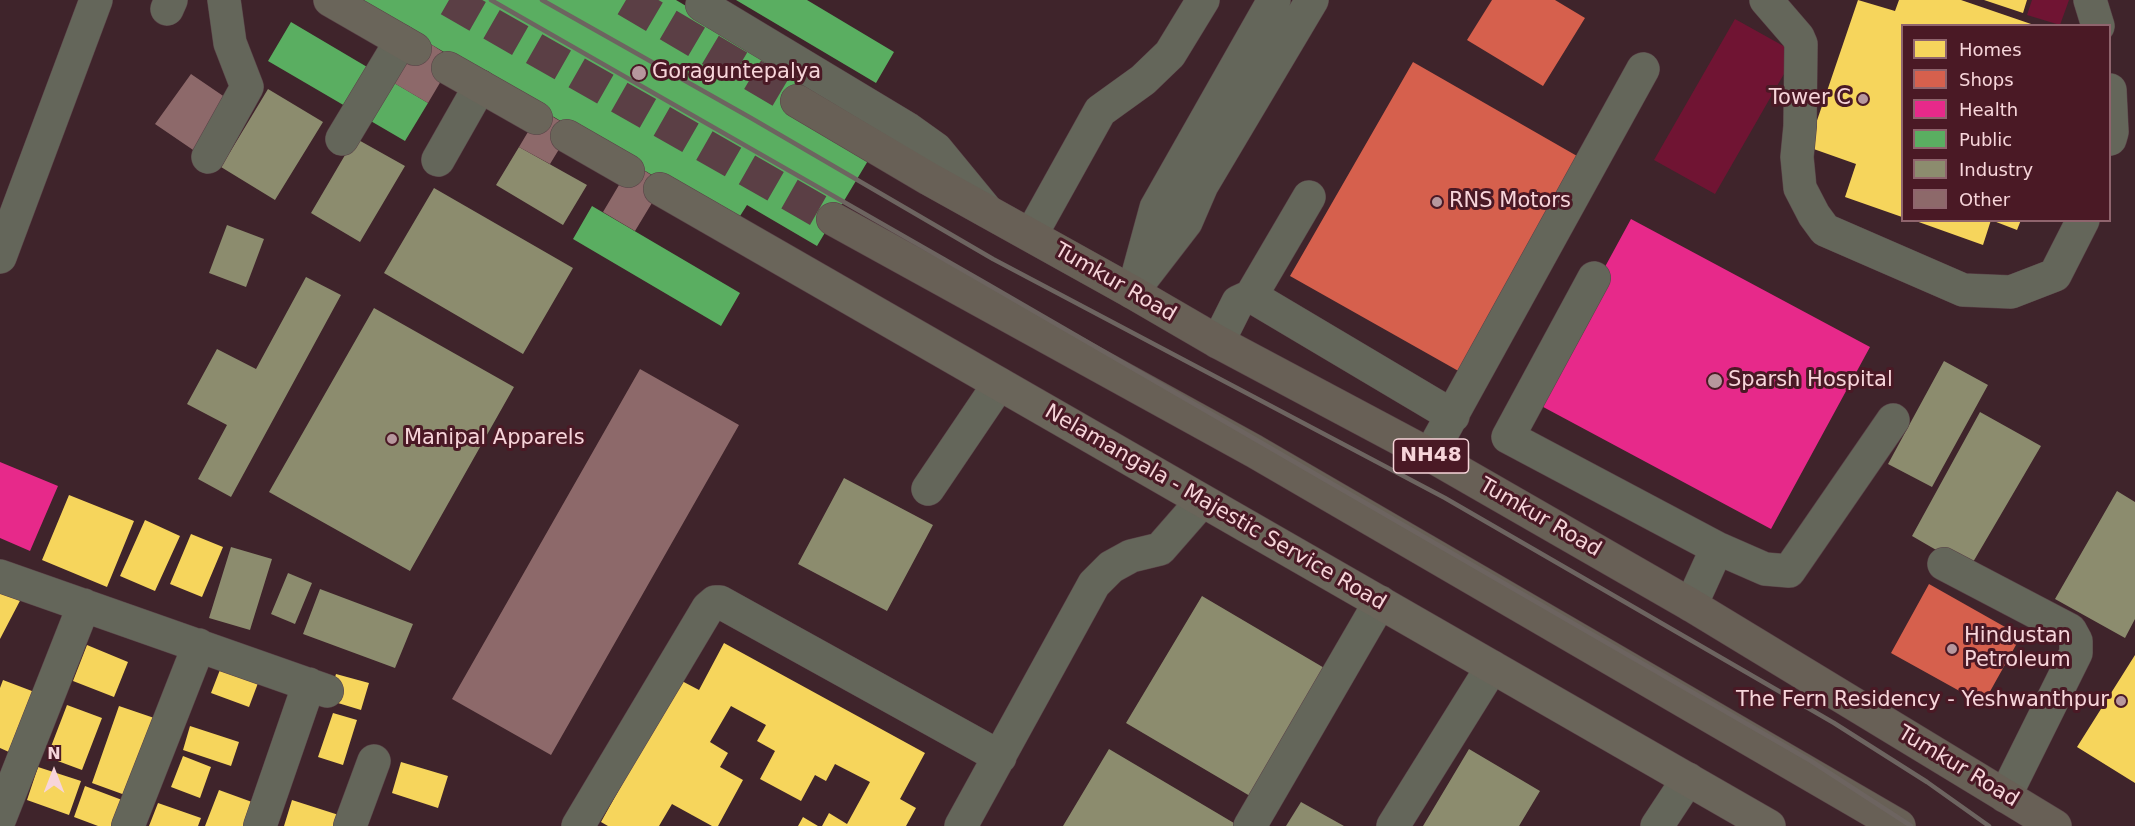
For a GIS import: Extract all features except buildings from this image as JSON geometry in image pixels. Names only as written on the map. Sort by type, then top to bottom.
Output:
[{"type":"highway","name":"Tumkur Road","points":[[797,101],[1218,342],[1430,455],[1691,605],[2055,826]]},
{"type":"highway","points":[[833,219],[1254,451],[1899,826]]},
{"type":"main road","points":[[330,0],[408,45]]},
{"type":"main road","points":[[448,68],[536,118]]},
{"type":"main road","points":[[567,136],[628,171]]},
{"type":"main road","name":"Nelamangala - Majestic Service Road","points":[[660,189],[1769,826]]},
{"type":"street","points":[[0,210],[73,0]]},
{"type":"street","points":[[0,257],[96,0]]},
{"type":"street","points":[[208,157],[247,87],[230,43],[224,0]]},
{"type":"street","points":[[1030,236],[1100,111],[1143,80],[1170,54],[1203,0]]},
{"type":"street","points":[[1132,292],[1156,208],[1274,0]]},
{"type":"street","points":[[1132,292],[1186,222],[1202,185],[1312,0]]},
{"type":"street","points":[[1766,0],[1798,37],[1801,44],[1797,157],[1800,188],[1825,230],[1963,290],[2011,292],[2055,275],[2082,222]]},
{"type":"street","points":[[2090,0],[2097,24]]},
{"type":"street","points":[[711,5],[936,149],[987,211]]},
{"type":"street","points":[[342,139],[408,45]]},
{"type":"street","points":[[1430,455],[1643,69]]},
{"type":"street","points":[[438,160],[480,86]]},
{"type":"street","points":[[2111,118],[2111,135]]},
{"type":"street","points":[[1218,342],[1238,302],[1251,296],[1309,197]]},
{"type":"street","points":[[2039,281],[2059,222]]},
{"type":"street","points":[[1594,278],[1508,437],[1717,548],[1765,569],[1789,571],[1893,420]]},
{"type":"street","points":[[1251,296],[1453,416]]},
{"type":"street","points":[[928,489],[999,384]]},
{"type":"street","points":[[962,826],[1094,584],[1111,567],[1131,555],[1160,549],[1202,501]]},
{"type":"street","points":[[1691,605],[1717,548]]},
{"type":"street","points":[[1944,564],[2070,630],[2076,641],[2076,653],[2005,796]]},
{"type":"street","points":[[0,576],[318,688],[260,826]]},
{"type":"street","points":[[578,826],[708,608],[715,602],[720,602],[1000,757]]},
{"type":"street","points":[[1250,826],[1380,602]]},
{"type":"street","points":[[0,818],[84,605]]},
{"type":"street","points":[[128,826],[199,645]]},
{"type":"street","points":[[1393,826],[1492,667]]},
{"type":"street","points":[[350,826],[374,761]]},
{"type":"street","points":[[1657,826],[1688,779]]},
{"type":"shaded area","points":[[2032,0],[2069,0],[2060,24],[2027,15]]},
{"type":"shaded area","points":[[1735,19],[1796,53],[1715,194],[1654,160]]},
{"type":"tunnel","points":[[449,0],[833,219]]},
{"type":"tunnel","points":[[626,0],[797,101]]},
{"type":"railway","points":[[491,0],[1811,761],[1911,826]]},
{"type":"railway","points":[[542,0],[993,259],[1445,498],[1834,723],[1927,782],[1989,826]]},
{"type":"place","name":"Goraguntepalya","points":[[639,73]]},
{"type":"place","name":"Tower C","points":[[1863,99]]},
{"type":"place","name":"RNS Motors","points":[[1437,202]]},
{"type":"place","name":"Sparsh Hospital","points":[[1715,381]]},
{"type":"place","name":"Manipal Apparels","points":[[392,439]]},
{"type":"place","name":"Hindustan Petroleum","points":[[1952,649]]},
{"type":"place","name":"The Fern Residency - Yeshwanthpur","points":[[2121,701]]}]
